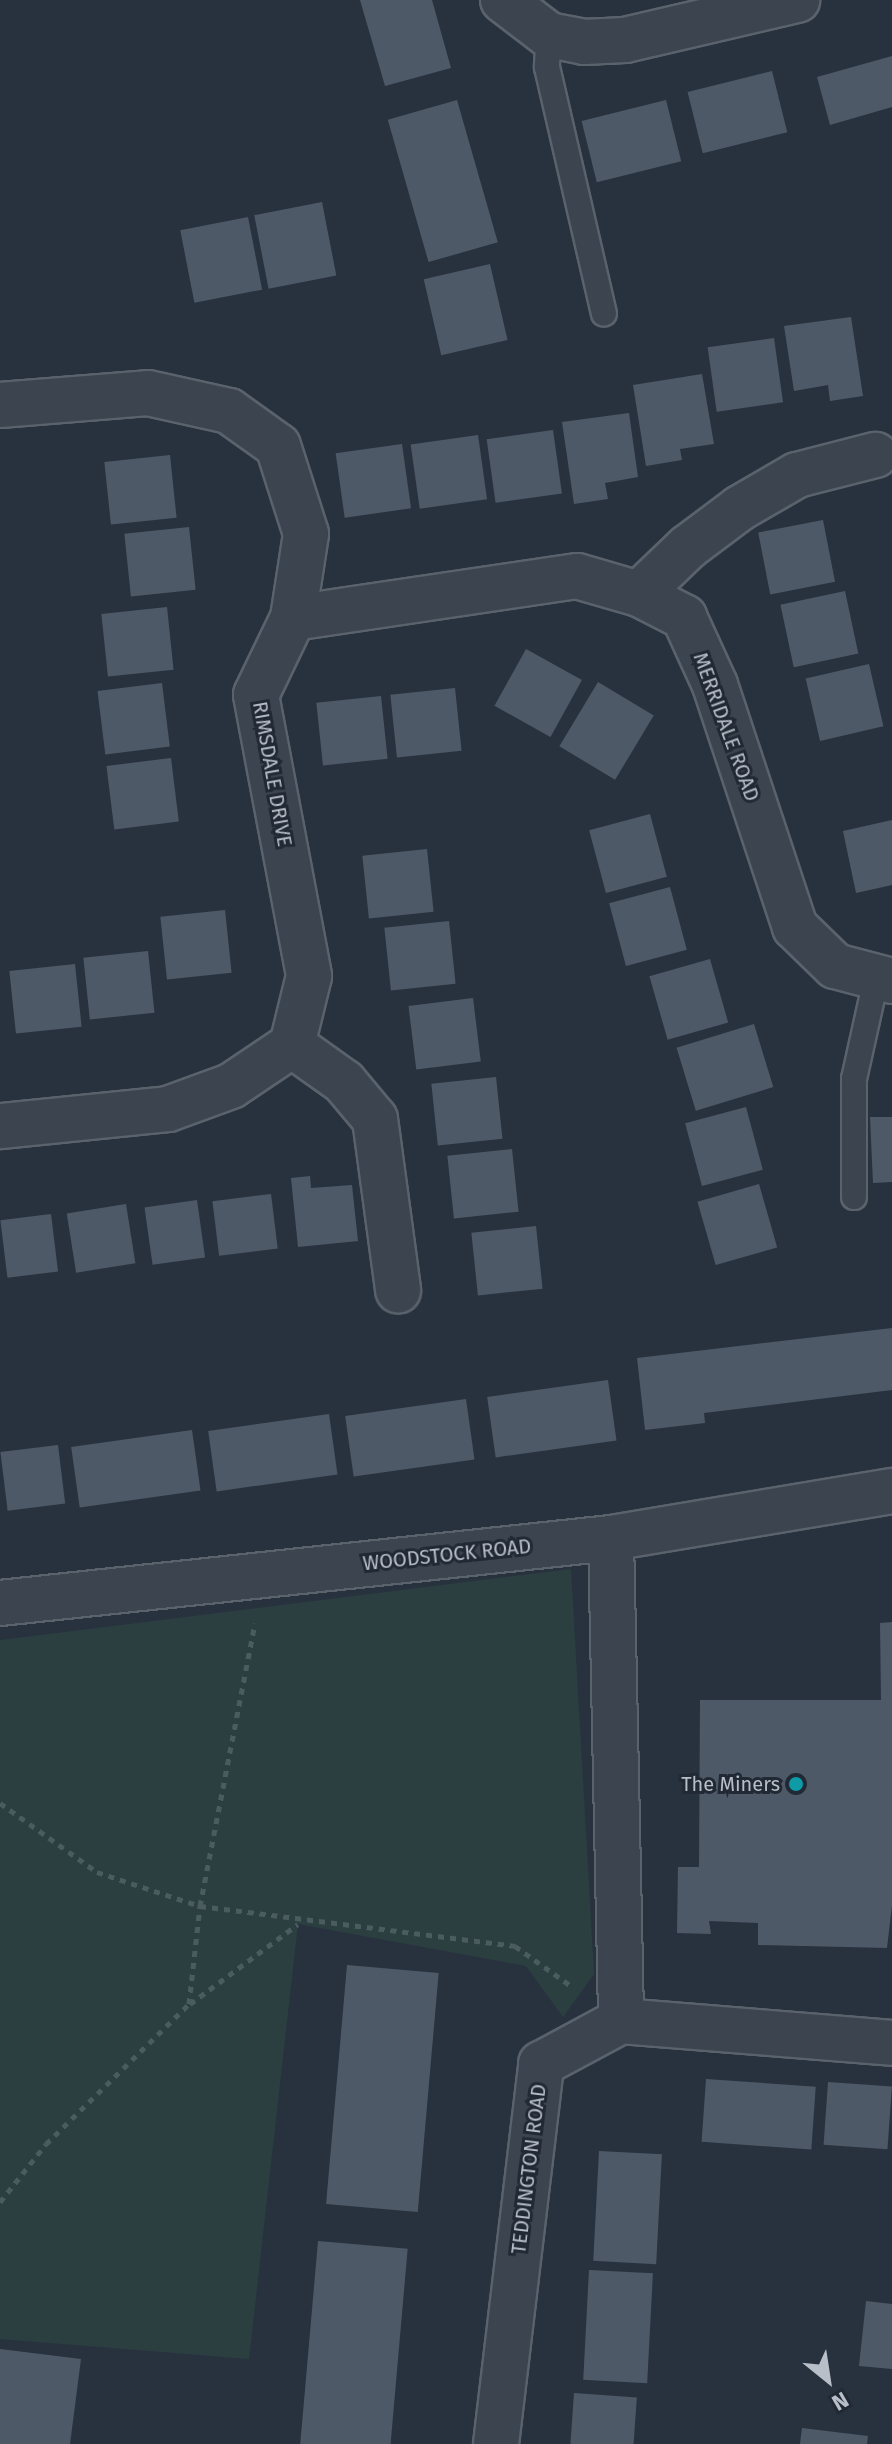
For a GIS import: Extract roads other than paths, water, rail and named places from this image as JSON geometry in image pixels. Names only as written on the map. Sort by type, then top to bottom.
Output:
[{"type":"street","points":[[503,0],[549,35],[584,42],[625,40],[715,9],[797,0]]},
{"type":"street","name":"RIMSDALE DRIVE","points":[[0,405],[148,393],[229,411],[278,446],[306,534],[293,618],[256,695],[309,976],[292,1045]]},
{"type":"street","points":[[639,594],[688,547],[740,508],[797,475],[875,455]]},
{"type":"street","name":"MERRIDALE ROAD","points":[[293,618],[577,576],[639,594],[684,617],[715,685],[795,927],[835,966],[884,981]]},
{"type":"street","points":[[0,1126],[168,1109],[231,1086],[292,1045],[344,1082],[375,1119],[398,1290]]},
{"type":"street","name":"WOODSTOCK ROAD","points":[[0,1603],[611,1538],[892,1491]]},
{"type":"street","points":[[611,1538],[621,2021],[892,2043]]},
{"type":"street","name":"TEDDINGTON ROAD","points":[[496,2444],[541,2064],[621,2021]]},
{"type":"lane","points":[[549,35],[547,67],[604,313]]},
{"type":"lane","points":[[854,1197],[854,1079],[884,981]]},
{"type":"place","name":"The Miners","points":[[796,1784]]}]
